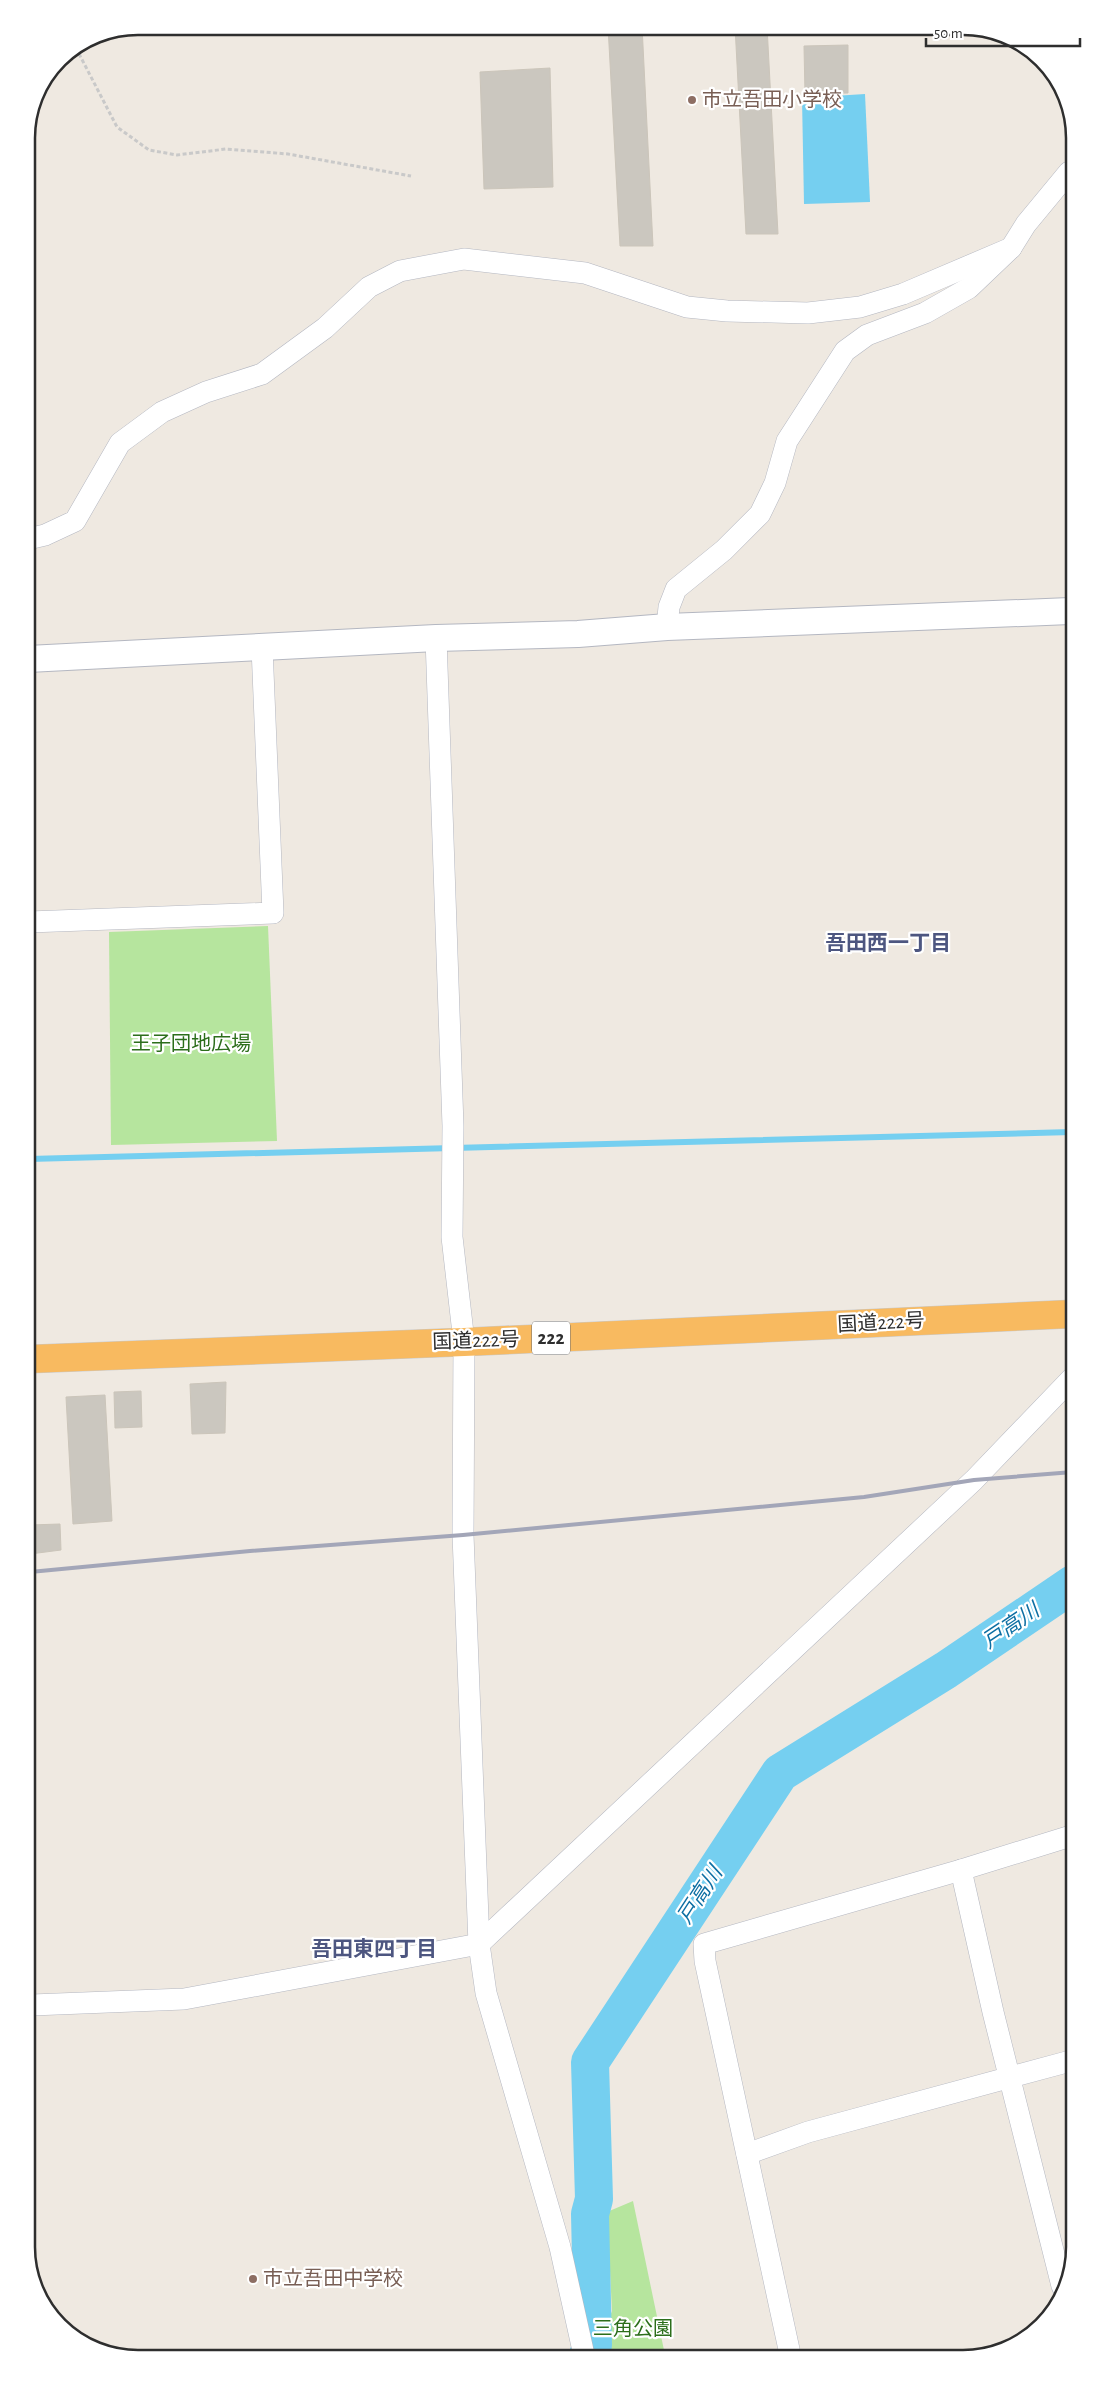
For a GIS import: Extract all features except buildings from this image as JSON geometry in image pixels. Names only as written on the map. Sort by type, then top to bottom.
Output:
[{"type":"highway","name":"国道222号","points":[[35,1359],[464,1342],[1066,1314]]},
{"type":"street","points":[[667,627],[668,607],[676,589],[724,550],[760,514],[775,483],[787,441],[845,351],[868,334],[924,313],[969,288],[1011,248],[1026,224],[1066,176]]},
{"type":"street","points":[[35,537],[45,535],[75,521],[120,444],[162,412],[206,392],[262,374],[325,328],[369,287],[400,271],[464,259],[586,272],[687,307],[727,311],[808,313],[860,307],[903,294],[1011,248]]},
{"type":"street","points":[[35,658],[436,638],[578,634],[667,627],[1066,611]]},
{"type":"street","points":[[436,638],[453,1126],[452,1237],[464,1342],[463,1526],[479,1944],[486,1993],[560,2247],[583,2350]]},
{"type":"street","points":[[35,922],[273,913],[262,647]]},
{"type":"street","points":[[35,2005],[184,1999],[479,1944],[974,1480],[1066,1384]]},
{"type":"street","points":[[789,2350],[705,1962],[704,1944],[961,1870],[1066,1837]]},
{"type":"street","points":[[961,1870],[993,2012],[1011,2077],[1061,2281]]},
{"type":"street","points":[[746,2154],[808,2132],[1066,2062]]},
{"type":"path","points":[[79,54],[117,128],[149,150],[177,154],[226,150],[288,154],[410,176]]},
{"type":"green space","name":"王子団地広場","points":[[268,926],[277,1141],[111,1145],[109,932]]},
{"type":"green space","name":"三角公園","points":[[633,2201],[664,2350],[598,2350],[612,2311],[607,2212]]},
{"type":"water","points":[[865,94],[870,202],[804,204],[802,98]]},
{"type":"waterway","points":[[35,1159],[1066,1132]]},
{"type":"waterway","name":"戸高川","points":[[590,2350],[593,2345],[590,2214],[594,2199],[590,2062],[780,1773],[946,1670],[1066,1589]]},
{"type":"railway","points":[[35,1572],[250,1551],[463,1535],[864,1497],[974,1480],[1066,1473]]},
{"type":"place","name":"市立吾田小学校","points":[[692,100]]},
{"type":"place","name":"市立吾田中学校","points":[[253,2279]]},
{"type":"district","name":"吾田西一丁目","points":[[888,943]]},
{"type":"district","name":"吾田東四丁目","points":[[374,1949]]}]
